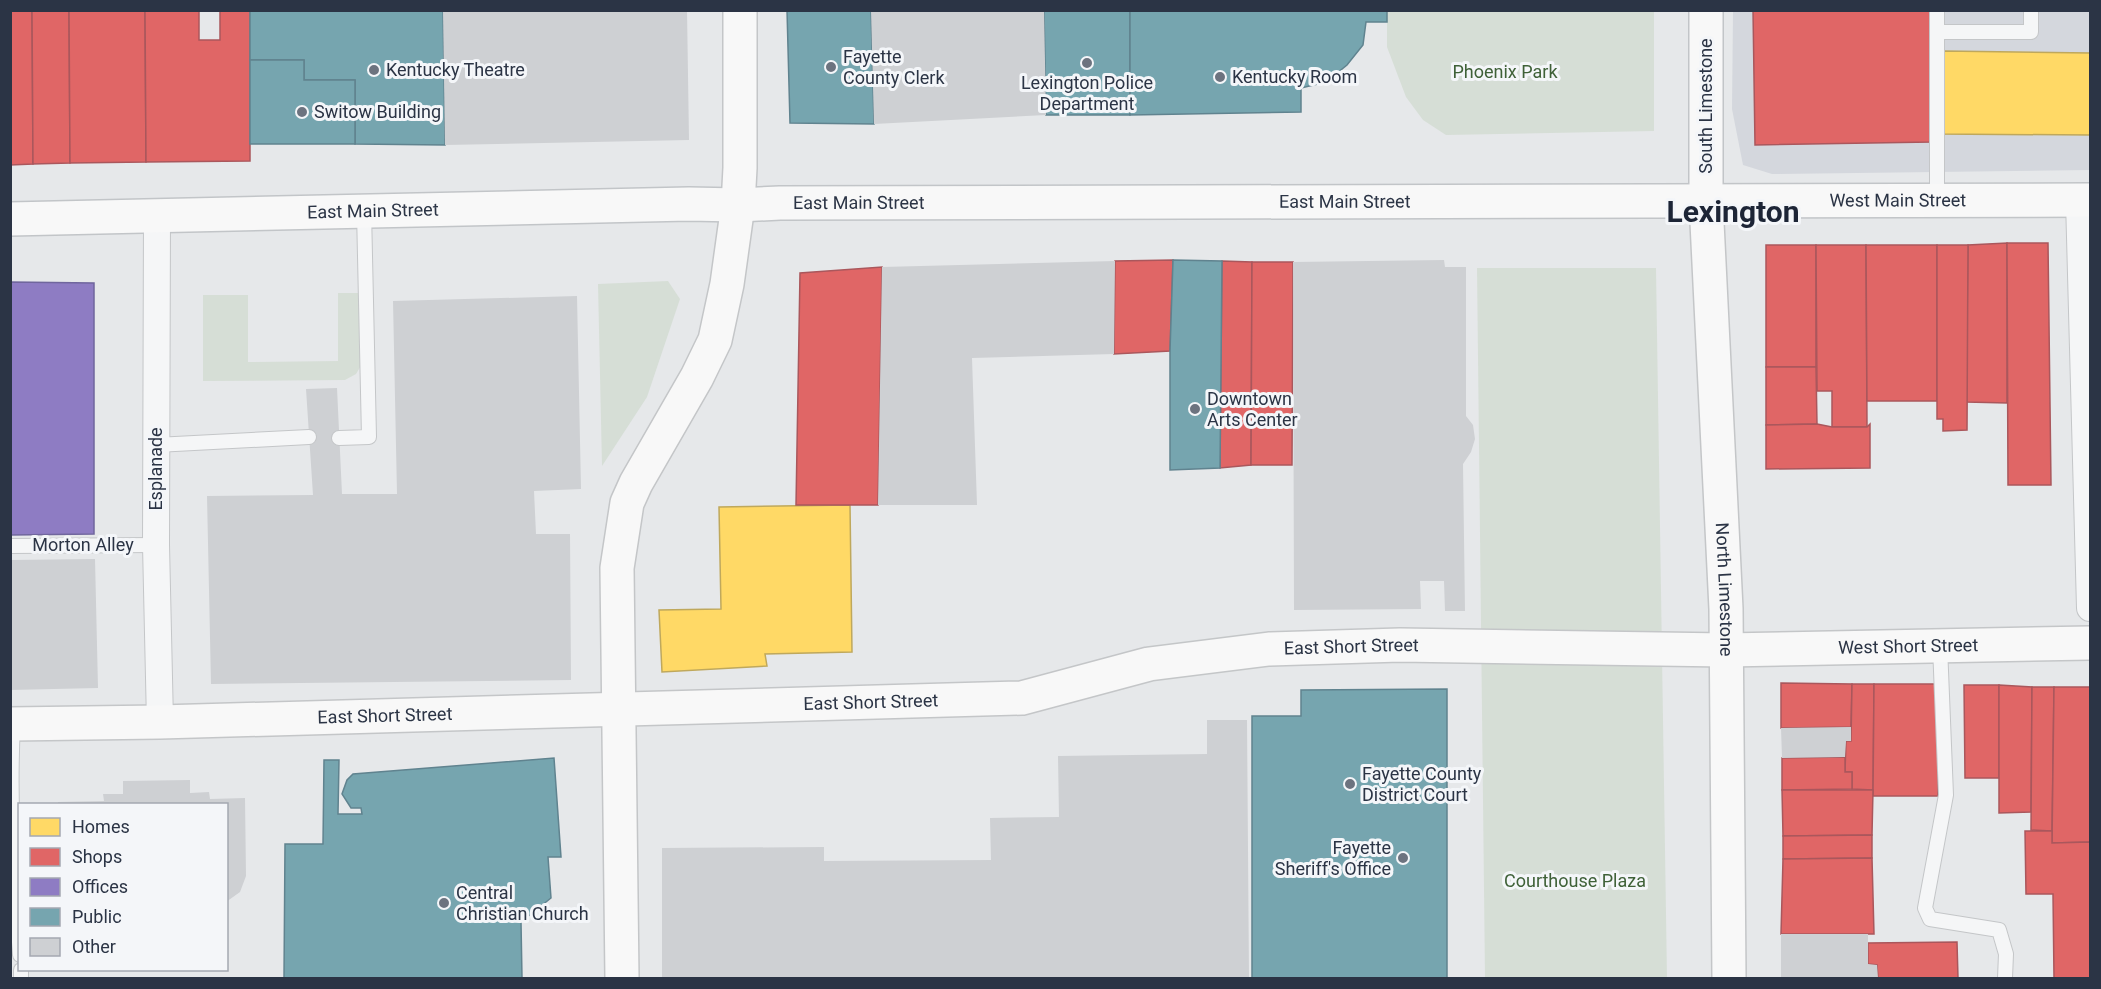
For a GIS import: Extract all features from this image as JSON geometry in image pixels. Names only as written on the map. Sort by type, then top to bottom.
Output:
[{"type":"main road","name":"South Limestone","points":[[1706,10],[1706,202]]},
{"type":"main road","points":[[622,978],[617,568],[627,503],[715,340],[727,284],[738,205],[740,21]]},
{"type":"main road","name":"West Main Street","points":[[1706,202],[2085,200]]},
{"type":"main road","name":"East Main Street","points":[[10,219],[780,203],[1706,202]]},
{"type":"main road","name":"North Limestone","points":[[1706,202],[1726,609],[1729,978]]},
{"type":"main road","name":"West Short Street","points":[[1726,650],[2091,643]]},
{"type":"main road","name":"East Short Street","points":[[12,724],[160,722],[1022,698],[1149,664],[1269,649],[1400,645],[1726,650]]},
{"type":"street","points":[[2085,200],[2091,608]]},
{"type":"street","name":"Esplanade","points":[[157,216],[156,545],[160,722]]},
{"type":"lane","points":[[1937,10],[1937,201]]},
{"type":"lane","points":[[1937,32],[2031,32],[2031,10]]},
{"type":"lane","points":[[339,438],[369,437],[363,212]]},
{"type":"lane","points":[[156,445],[309,438]]},
{"type":"lane","name":"Morton Alley","points":[[10,546],[156,545]]},
{"type":"lane","points":[[1940,646],[1946,795],[1925,908],[1930,919],[1999,930],[2006,954],[2005,978]]},
{"type":"lane","points":[[12,724],[11,812],[18,930]]},
{"type":"shaded area","points":[[1733,11],[2090,11],[2090,170],[1772,174],[1743,165],[1732,109]]},
{"type":"green space","name":"Phoenix Park","points":[[1387,11],[1654,11],[1654,131],[1446,135],[1423,120],[1406,97],[1387,47]]},
{"type":"green space","name":"Courthouse Plaza","points":[[1477,268],[1656,268],[1667,978],[1485,978]]},
{"type":"green space","points":[[668,281],[680,299],[647,397],[602,466],[598,284]]},
{"type":"green space","points":[[338,293],[360,293],[362,364],[356,374],[345,380],[203,381],[203,295],[248,295],[248,362],[338,361]]},
{"type":"building: Homes","points":[[1944,51],[2090,53],[2090,135],[1938,134]]},
{"type":"building: Homes","points":[[850,505],[852,652],[765,654],[767,666],[662,672],[659,610],[721,609],[719,507]]},
{"type":"building: Shops","points":[[10,10],[32,10],[33,164],[10,165]]},
{"type":"building: Shops","points":[[32,10],[69,10],[70,163],[33,164]]},
{"type":"building: Shops","points":[[69,10],[145,10],[146,162],[70,163]]},
{"type":"building: Shops","points":[[145,10],[199,10],[199,40],[220,40],[220,10],[250,10],[250,161],[146,162]]},
{"type":"building: Shops","points":[[1753,10],[1930,10],[1931,142],[1755,145]]},
{"type":"building: Shops","points":[[2007,243],[2007,403],[1966,402],[1968,245]]},
{"type":"building: Shops","points":[[2007,243],[2048,243],[2051,485],[2008,485]]},
{"type":"building: Shops","points":[[1766,245],[1816,245],[1816,367],[1766,367]]},
{"type":"building: Shops","points":[[1816,245],[1866,245],[1867,427],[1832,427],[1832,391],[1817,391]]},
{"type":"building: Shops","points":[[1866,245],[1937,245],[1937,401],[1867,401]]},
{"type":"building: Shops","points":[[1937,245],[1968,245],[1967,430],[1943,431],[1943,419],[1937,419]]},
{"type":"building: Shops","points":[[1173,260],[1170,351],[1114,354],[1115,261]]},
{"type":"building: Shops","points":[[1222,261],[1252,262],[1251,465],[1220,468]]},
{"type":"building: Shops","points":[[1252,262],[1293,262],[1292,465],[1251,465]]},
{"type":"building: Shops","points":[[882,267],[878,505],[796,505],[800,273]]},
{"type":"building: Shops","points":[[1766,367],[1816,367],[1817,424],[1766,425]]},
{"type":"building: Shops","points":[[1817,424],[1832,427],[1867,427],[1870,424],[1870,468],[1766,469],[1766,425]]},
{"type":"building: Shops","points":[[1781,683],[1852,684],[1851,727],[1781,728]]},
{"type":"building: Shops","points":[[1852,684],[1874,684],[1873,790],[1852,789],[1852,772],[1845,772],[1846,741],[1851,741]]},
{"type":"building: Shops","points":[[1874,684],[1938,684],[1938,796],[1873,796]]},
{"type":"building: Shops","points":[[1964,685],[1999,685],[1999,778],[1965,778]]},
{"type":"building: Shops","points":[[1999,685],[2032,687],[2031,812],[1999,813]]},
{"type":"building: Shops","points":[[2032,687],[2054,687],[2052,831],[2031,830]]},
{"type":"building: Shops","points":[[2054,687],[2090,687],[2090,842],[2052,843]]},
{"type":"building: Shops","points":[[1845,757],[1845,772],[1852,772],[1852,789],[1782,790],[1782,758]]},
{"type":"building: Shops","points":[[1782,790],[1873,790],[1872,835],[1783,836]]},
{"type":"building: Shops","points":[[2025,831],[2052,831],[2052,843],[2090,842],[2090,978],[2054,978],[2053,894],[2026,894]]},
{"type":"building: Shops","points":[[1872,835],[1872,858],[1783,859],[1783,836]]},
{"type":"building: Shops","points":[[1872,858],[1874,934],[1781,934],[1783,859]]},
{"type":"building: Shops","points":[[1957,942],[1958,978],[1878,978],[1877,965],[1868,964],[1868,943]]},
{"type":"building: Offices","points":[[10,282],[94,283],[94,534],[10,535]]},
{"type":"building: Public","name":"Kentucky Theatre","points":[[250,10],[443,10],[445,145],[355,144],[355,80],[304,80],[304,60],[250,60]]},
{"type":"building: Public","name":"Fayette County Clerk","points":[[787,10],[871,10],[874,124],[790,123]]},
{"type":"building: Public","name":"Lexington Police Department","points":[[1044,10],[1130,10],[1130,115],[1046,115]]},
{"type":"building: Public","points":[[1130,10],[1387,10],[1387,22],[1366,22],[1363,45],[1347,65],[1326,82],[1301,88],[1301,112],[1130,115]]},
{"type":"building: Public","name":"Switow Building","points":[[250,60],[304,60],[304,80],[355,80],[355,144],[250,144]]},
{"type":"building: Public","name":"Downtown Arts Center","points":[[1173,260],[1222,261],[1220,468],[1170,470]]},
{"type":"building: Public","name":"Fayette County District Court","points":[[1447,689],[1447,978],[1252,978],[1252,716],[1301,716],[1301,690]]},
{"type":"building: Public","points":[[554,758],[561,857],[548,857],[551,898],[521,922],[522,978],[284,978],[285,844],[323,844],[324,760],[339,760],[338,814],[362,814],[361,808],[351,808],[342,794],[347,780],[353,774]]},
{"type":"building: Other","points":[[443,10],[687,10],[689,140],[445,145]]},
{"type":"building: Other","points":[[871,10],[1044,10],[1046,115],[874,124]]},
{"type":"building: Other","points":[[1444,260],[1445,267],[1466,267],[1466,416],[1473,425],[1475,439],[1471,452],[1463,464],[1465,611],[1445,611],[1444,581],[1420,581],[1421,609],[1294,610],[1293,262]]},
{"type":"building: Other","points":[[1115,261],[1114,354],[972,358],[977,505],[878,505],[882,267]]},
{"type":"building: Other","points":[[577,296],[581,489],[534,491],[536,534],[570,534],[571,680],[211,684],[207,496],[313,495],[306,389],[337,388],[342,494],[397,494],[393,301]]},
{"type":"building: Other","points":[[95,559],[98,688],[10,690],[10,560]]},
{"type":"building: Other","points":[[1207,720],[1247,720],[1249,978],[662,978],[662,848],[824,847],[824,861],[991,860],[990,818],[1059,817],[1058,756],[1207,754]]},
{"type":"building: Other","points":[[1851,727],[1851,741],[1846,741],[1845,757],[1782,758],[1781,728]]},
{"type":"building: Other","points":[[190,780],[190,793],[209,792],[210,799],[245,798],[246,876],[240,892],[228,901],[228,803],[58,803],[104,801],[103,794],[123,794],[123,781]]},
{"type":"building: Other","points":[[1781,934],[1868,934],[1868,964],[1877,965],[1878,978],[1781,978]]},
{"type":"place","name":"Lexington Police Department","points":[[1087,63]]},
{"type":"place","name":"Fayette County Clerk","points":[[831,67]]},
{"type":"place","name":"Kentucky Theatre","points":[[374,70]]},
{"type":"place","name":"Kentucky Room","points":[[1220,77]]},
{"type":"place","name":"Switow Building","points":[[302,112]]},
{"type":"place","name":"Downtown Arts Center","points":[[1195,409]]},
{"type":"place","name":"Fayette County District Court","points":[[1350,784]]},
{"type":"place","name":"Fayette Sheriff's Office","points":[[1403,858]]},
{"type":"place","name":"Central Christian Church","points":[[444,903]]},
{"type":"district","name":"Lexington","points":[[1733,212]]}]
